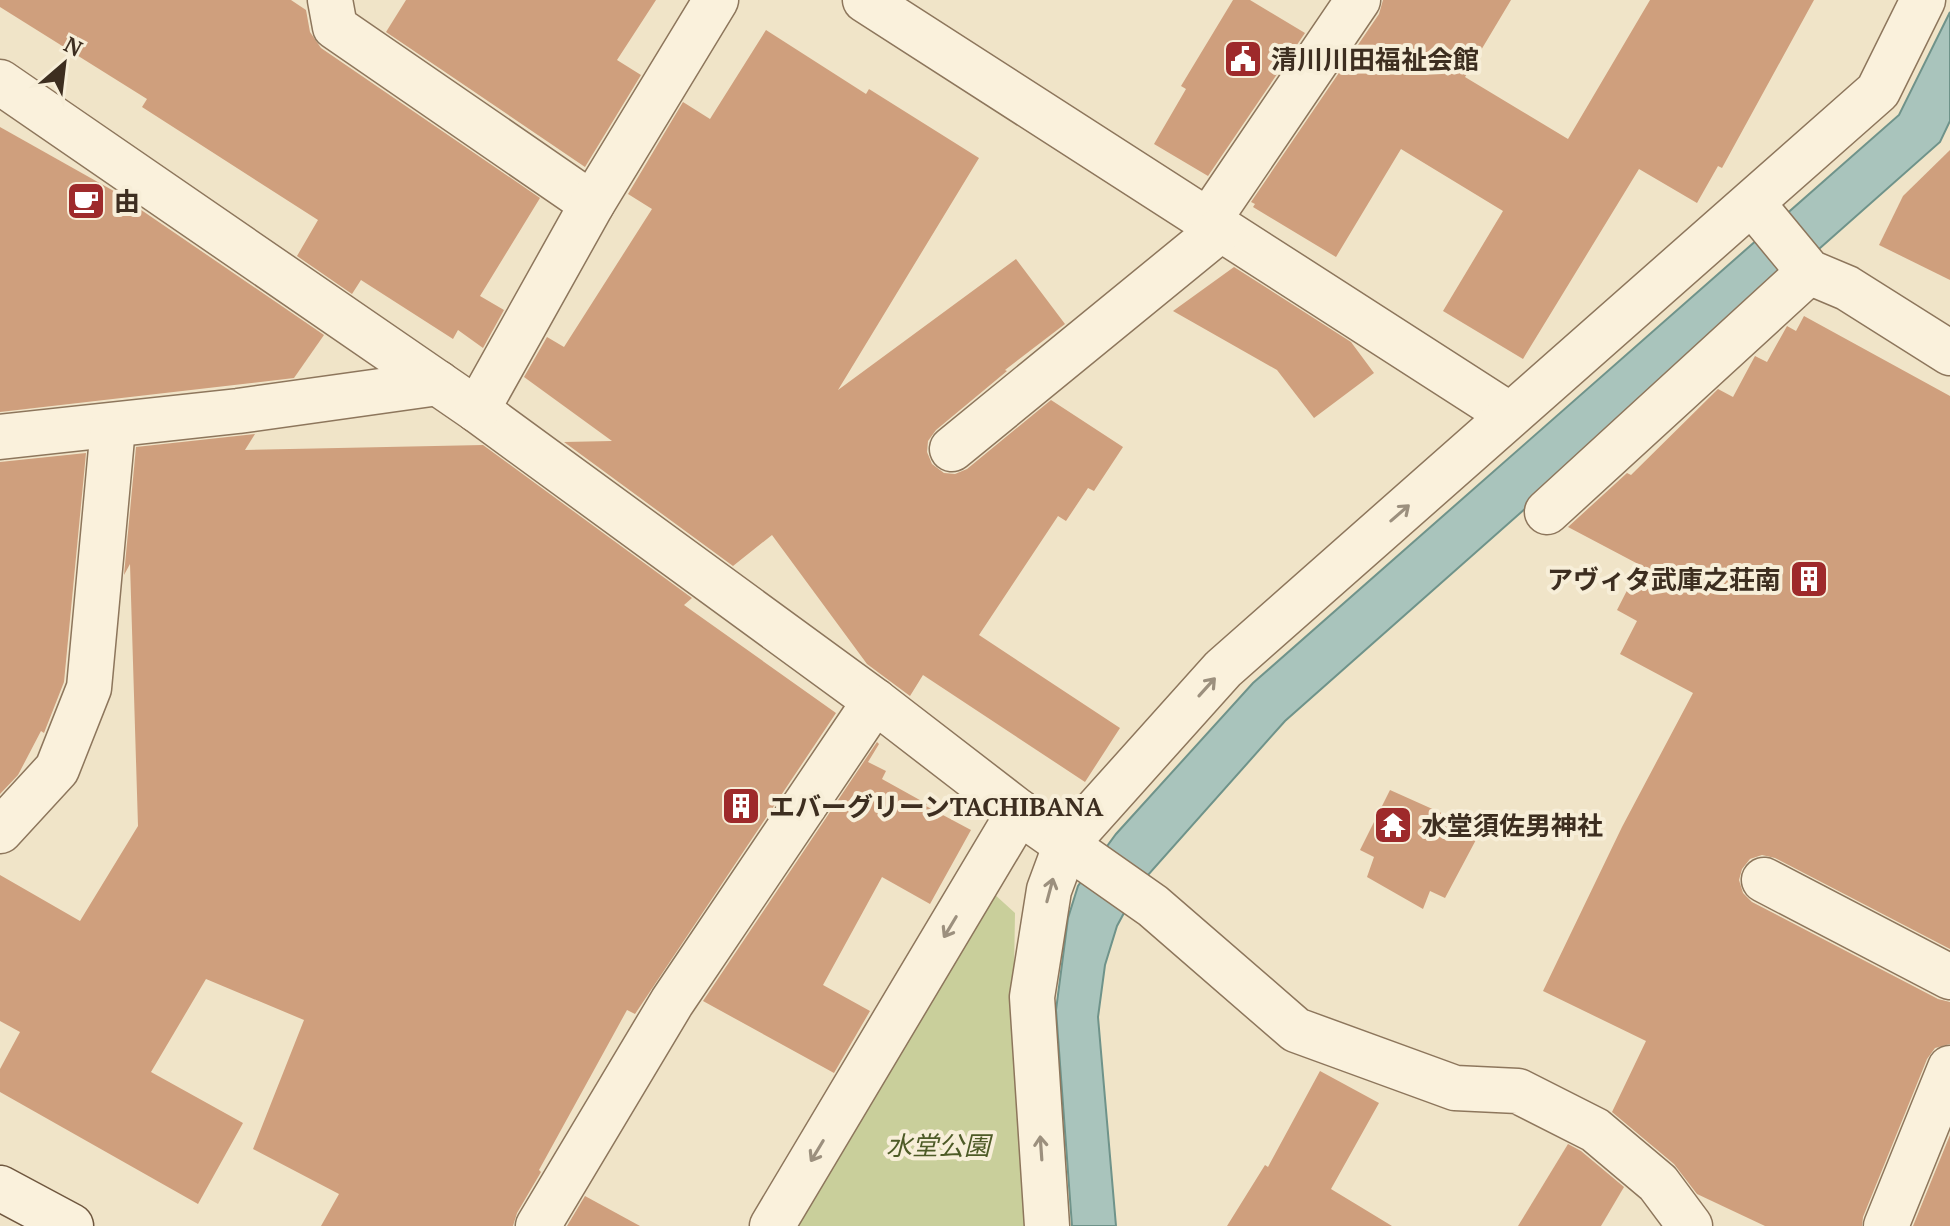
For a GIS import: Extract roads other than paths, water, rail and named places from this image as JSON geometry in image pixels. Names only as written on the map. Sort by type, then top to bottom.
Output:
[{"type":"street","points":[[330,0],[335,27],[592,204]]},
{"type":"street","points":[[477,410],[592,204],[716,0]]},
{"type":"street","points":[[865,0],[1510,415]]},
{"type":"street","points":[[952,449],[1214,225],[1358,0]]},
{"type":"street","points":[[1047,1226],[1032,997],[1049,890],[1074,850],[1223,669],[1510,415],[1758,211],[1878,91],[1923,0]]},
{"type":"street","points":[[0,82],[477,410],[875,701],[1019,812],[1153,906],[1296,1030],[1455,1088],[1518,1091],[1595,1130],[1658,1183],[1690,1226]]},
{"type":"street","points":[[1758,211],[1809,272],[1847,288],[1950,353]]},
{"type":"street","points":[[1547,512],[1809,272]]},
{"type":"street","points":[[0,437],[113,427],[438,383]]},
{"type":"street","points":[[0,831],[57,769],[89,688],[113,427]]},
{"type":"street","points":[[538,1226],[689,975],[875,701]]},
{"type":"street","points":[[772,1226],[1019,812]]},
{"type":"street","points":[[1764,880],[1950,977]]},
{"type":"street","points":[[1886,1226],[1950,1068]]},
{"type":"street","points":[[0,1188],[71,1226]]},
{"type":"water","points":[[1950,12],[1950,121],[1940,142],[1285,721],[1139,885],[1117,926],[1105,965],[1098,1017],[1116,1226],[1072,1226],[1056,1010],[1068,918],[1078,886],[1116,834],[1253,683],[1899,115]]},
{"type":"place","name":"清川川田福祉会館","points":[[1243,59]]},
{"type":"place","name":"由","points":[[86,201]]},
{"type":"place","name":"アヴィタ武庫之荘南","points":[[1809,579]]},
{"type":"place","name":"エバーグリーンTACHIBANA","points":[[741,806]]},
{"type":"place","name":"水堂須佐男神社","points":[[1393,825]]},
{"type":"park label","name":"水堂公園","points":[[938,1145]]}]
